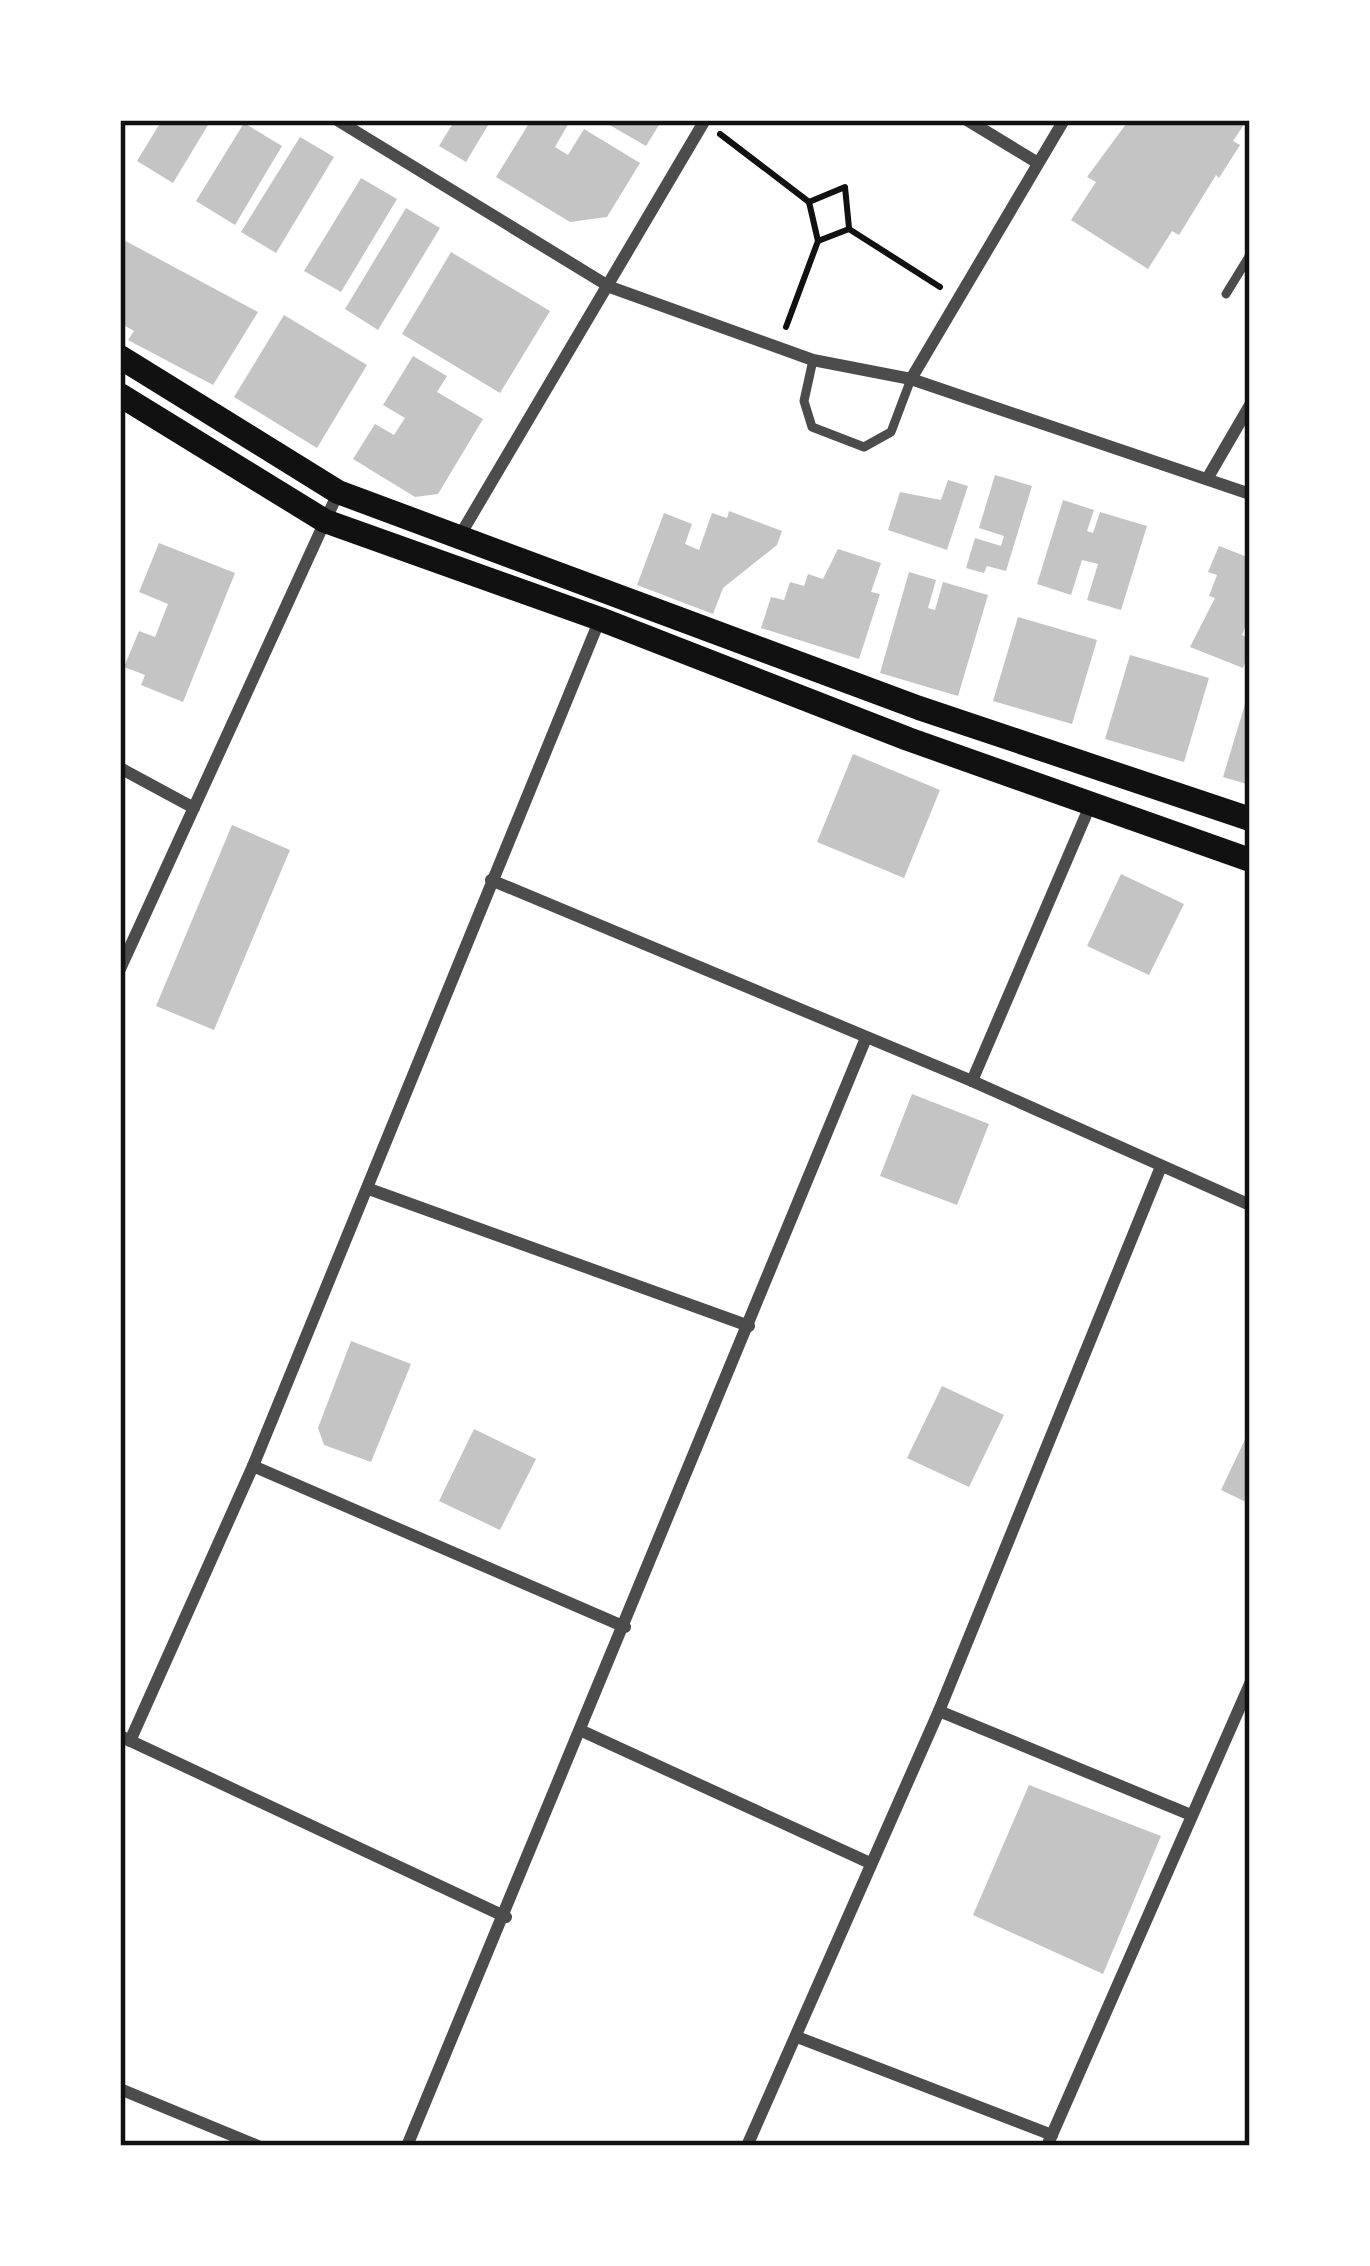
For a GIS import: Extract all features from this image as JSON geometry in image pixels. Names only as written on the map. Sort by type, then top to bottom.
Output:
[{"type":"main road","points":[[120,357],[338,492],[919,708],[1250,819]]},
{"type":"main road","points":[[120,394],[325,520],[600,619],[908,740],[1250,860]]},
{"type":"street","points":[[337,120],[610,287],[812,360],[911,379],[1250,494]]},
{"type":"street","points":[[968,120],[1038,163]]},
{"type":"street","points":[[911,379],[1064,120]]},
{"type":"street","points":[[458,538],[704,122]]},
{"type":"street","points":[[1207,478],[1250,405]]},
{"type":"street","points":[[120,969],[338,492]]},
{"type":"street","points":[[506,1917],[125,1738],[253,1466],[600,619]]},
{"type":"street","points":[[120,768],[194,808]]},
{"type":"street","points":[[972,1081],[1092,801]]},
{"type":"street","points":[[491,880],[972,1081],[1250,1205]]},
{"type":"street","points":[[406,2146],[506,1917],[866,1038]]},
{"type":"street","points":[[747,2146],[939,1711],[1160,1168]]},
{"type":"street","points":[[369,1189],[749,1326]]},
{"type":"street","points":[[253,1466],[625,1627]]},
{"type":"street","points":[[796,2037],[1050,2141],[1250,1684]]},
{"type":"street","points":[[939,1711],[1191,1816]]},
{"type":"street","points":[[582,1731],[870,1863]]},
{"type":"street","points":[[120,2089],[258,2146]]},
{"type":"lane","points":[[1226,294],[1250,255]]},
{"type":"lane","points":[[812,360],[804,401],[812,427],[864,447],[891,432],[911,379]]},
{"type":"path","points":[[704,122],[809,202],[818,241],[776,346]]},
{"type":"path","points":[[809,202],[845,187],[849,230]]},
{"type":"path","points":[[849,230],[958,298]]},
{"type":"path","points":[[818,241],[849,230]]},
{"type":"building","points":[[162,120],[211,120],[173,183],[137,161]]},
{"type":"building","points":[[455,120],[491,120],[466,162],[439,146]]},
{"type":"building","points":[[531,120],[570,121],[555,147],[568,155],[584,129],[640,163],[607,217],[570,222],[496,177]]},
{"type":"building","points":[[601,120],[662,120],[646,146]]},
{"type":"building","points":[[1129,120],[1247,120],[1233,141],[1240,145],[1219,178],[1216,175],[1179,235],[1172,231],[1148,269],[1071,220],[1096,182],[1087,177]]},
{"type":"building","points":[[244,123],[282,146],[235,225],[196,201]]},
{"type":"building","points":[[300,137],[334,157],[276,253],[241,232]]},
{"type":"building","points":[[361,178],[397,199],[341,292],[304,271]]},
{"type":"building","points":[[406,208],[440,228],[378,330],[345,309]]},
{"type":"building","points":[[120,238],[258,312],[213,385],[128,340],[134,331],[120,323]]},
{"type":"building","points":[[451,252],[550,311],[500,393],[402,334]]},
{"type":"building","points":[[284,315],[367,365],[317,448],[234,397]]},
{"type":"building","points":[[413,356],[447,376],[437,392],[483,419],[438,494],[415,497],[353,459],[375,424],[394,435],[405,418],[383,405]]},
{"type":"building","points":[[995,475],[1032,486],[1006,571],[987,566],[984,573],[966,568],[975,538],[1001,546],[1004,536],[979,528]]},
{"type":"building","points":[[948,480],[968,486],[947,550],[888,530],[900,492],[941,500]]},
{"type":"building","points":[[1063,500],[1094,510],[1087,531],[1093,533],[1100,512],[1147,526],[1121,610],[1087,600],[1098,564],[1082,560],[1071,595],[1037,584]]},
{"type":"building","points":[[729,511],[782,531],[777,545],[723,588],[713,614],[637,585],[664,513],[692,524],[685,544],[699,550],[712,513],[727,518]]},
{"type":"building","points":[[159,543],[235,573],[183,702],[141,685],[145,675],[124,667],[139,631],[155,637],[168,604],[139,592]]},
{"type":"building","points":[[1219,546],[1250,558],[1250,615],[1242,635],[1250,639],[1250,650],[1243,668],[1190,647],[1215,598],[1209,596],[1217,575],[1208,572]]},
{"type":"building","points":[[838,549],[881,563],[871,592],[880,594],[859,659],[761,628],[771,597],[784,600],[790,582],[804,586],[808,574],[823,579]]},
{"type":"building","points":[[909,572],[936,580],[928,608],[935,610],[943,582],[988,595],[958,696],[880,673]]},
{"type":"building","points":[[1018,617],[1097,640],[1072,724],[993,701]]},
{"type":"building","points":[[1130,655],[1209,678],[1184,762],[1105,739]]},
{"type":"building","points":[[1250,691],[1250,785],[1223,777]]},
{"type":"building","points":[[853,754],[940,790],[904,878],[817,842]]},
{"type":"building","points":[[232,825],[290,850],[214,1030],[156,1006]]},
{"type":"building","points":[[1121,874],[1184,904],[1149,975],[1087,946]]},
{"type":"building","points":[[912,1094],[989,1124],[957,1205],[880,1176]]},
{"type":"building","points":[[351,1341],[411,1364],[371,1462],[324,1445],[318,1428]]},
{"type":"building","points":[[942,1386],[1004,1415],[969,1487],[907,1458]]},
{"type":"building","points":[[474,1429],[536,1459],[500,1530],[439,1501]]},
{"type":"building","points":[[1250,1429],[1250,1504],[1221,1490]]},
{"type":"building","points":[[1029,1785],[1161,1836],[1103,1974],[973,1915]]}]
